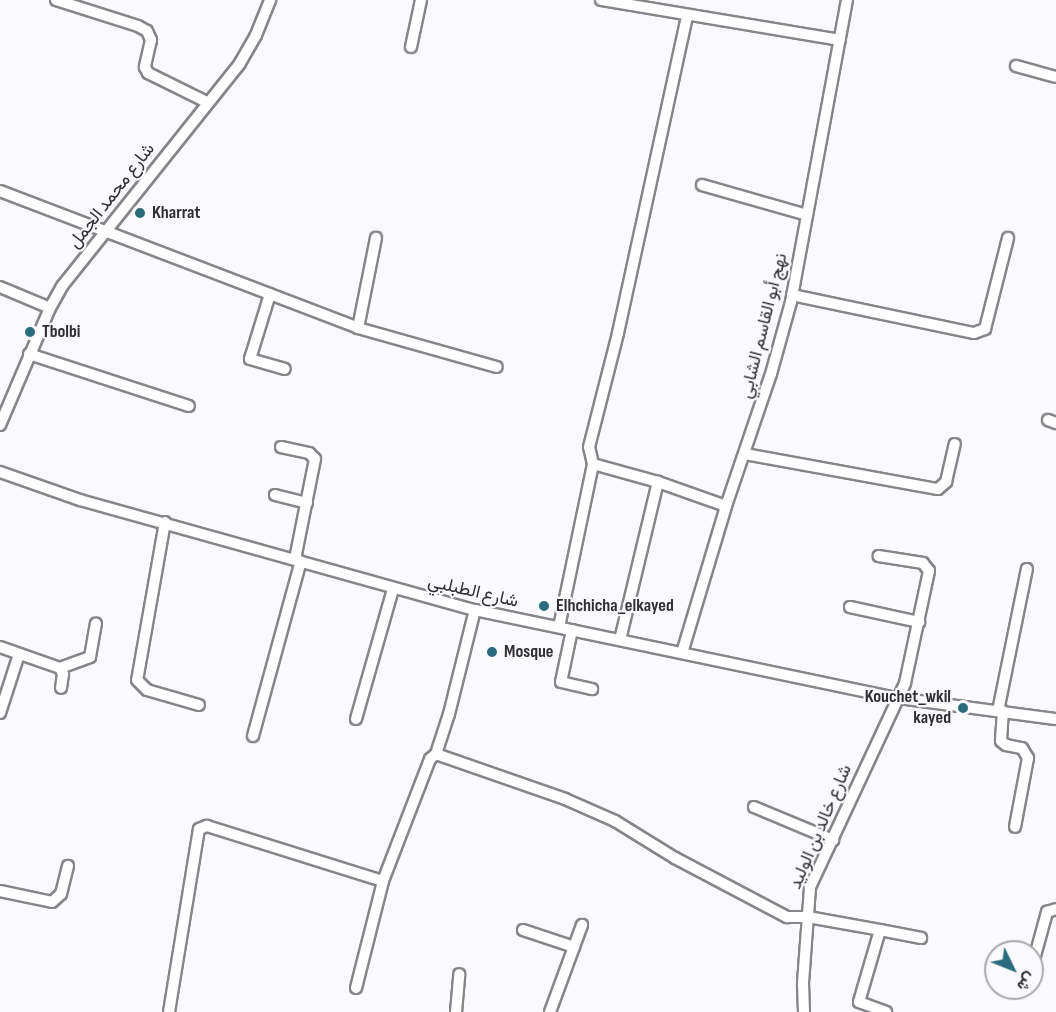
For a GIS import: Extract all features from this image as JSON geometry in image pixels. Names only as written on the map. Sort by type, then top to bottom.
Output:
[{"type":"street","points":[[56,0],[138,26],[147,31],[151,40],[145,68],[148,73],[207,102]]},
{"type":"street","name":"شارع محمد الجمل","points":[[0,425],[29,354],[63,285],[109,231],[207,102],[240,63],[256,35],[270,0]]},
{"type":"street","points":[[411,47],[421,0]]},
{"type":"street","points":[[601,0],[840,40]]},
{"type":"street","name":"نهج أبو القاسم الشابي","points":[[682,653],[726,506],[771,374],[792,295],[847,0]]},
{"type":"street","points":[[559,627],[593,464],[589,447],[618,333],[687,16]]},
{"type":"street","points":[[1016,66],[1056,76]]},
{"type":"street","points":[[702,185],[807,215]]},
{"type":"street","points":[[0,191],[358,328],[497,367]]},
{"type":"street","points":[[358,328],[376,238]]},
{"type":"street","points":[[792,295],[974,333],[985,329],[1008,238]]},
{"type":"street","points":[[0,287],[50,308]]},
{"type":"street","points":[[270,294],[250,359],[285,369]]},
{"type":"street","points":[[29,354],[189,406]]},
{"type":"street","points":[[745,454],[938,489],[946,482],[955,444]]},
{"type":"street","points":[[253,736],[298,560],[315,459],[309,453],[280,447]]},
{"type":"street","points":[[593,464],[658,482],[726,506]]},
{"type":"street","name":"شارع الطبلبي","points":[[0,472],[80,500],[475,610],[898,698],[1056,719]]},
{"type":"street","points":[[620,640],[658,482]]},
{"type":"street","points":[[275,495],[307,503]]},
{"type":"street","points":[[165,522],[137,680],[147,690],[199,705]]},
{"type":"street","name":"شارع خالد بن الوليد","points":[[804,1012],[803,983],[810,887],[898,698],[919,622],[927,566],[923,563],[879,556]]},
{"type":"street","points":[[1015,828],[1028,758],[1022,748],[1006,746],[1001,741],[1001,711],[1027,569]]},
{"type":"street","points":[[356,719],[393,589]]},
{"type":"street","points":[[850,607],[919,622]]},
{"type":"street","points":[[356,988],[383,881],[430,759],[436,754],[462,667],[475,610]]},
{"type":"street","points":[[0,647],[60,668],[90,657],[96,624]]},
{"type":"street","points":[[572,630],[561,682],[592,689]]},
{"type":"street","points":[[0,713],[19,654]]},
{"type":"street","points":[[60,668],[63,674],[61,688]]},
{"type":"street","points":[[436,754],[565,799],[615,821],[773,912],[787,917],[808,917],[921,938]]},
{"type":"street","points":[[754,807],[833,840]]},
{"type":"street","points":[[169,1012],[176,955],[199,829],[207,826],[383,881]]},
{"type":"street","points":[[0,891],[52,902],[61,894],[68,866]]},
{"type":"street","points":[[1039,940],[1047,912],[1056,909]]},
{"type":"street","points":[[550,1012],[582,924]]},
{"type":"street","points":[[523,930],[574,947]]},
{"type":"street","points":[[880,930],[859,1002],[886,1012]]},
{"type":"street","points":[[456,1012],[459,974]]},
{"type":"place","name":"Kharrat","points":[[140,213]]},
{"type":"place","name":"Tbolbi","points":[[30,332]]},
{"type":"place","name":"Elhchicha_elkayed","points":[[544,606]]},
{"type":"place","name":"Mosque","points":[[492,652]]},
{"type":"place","name":"Kouchet_wkil kayed","points":[[963,708]]}]
